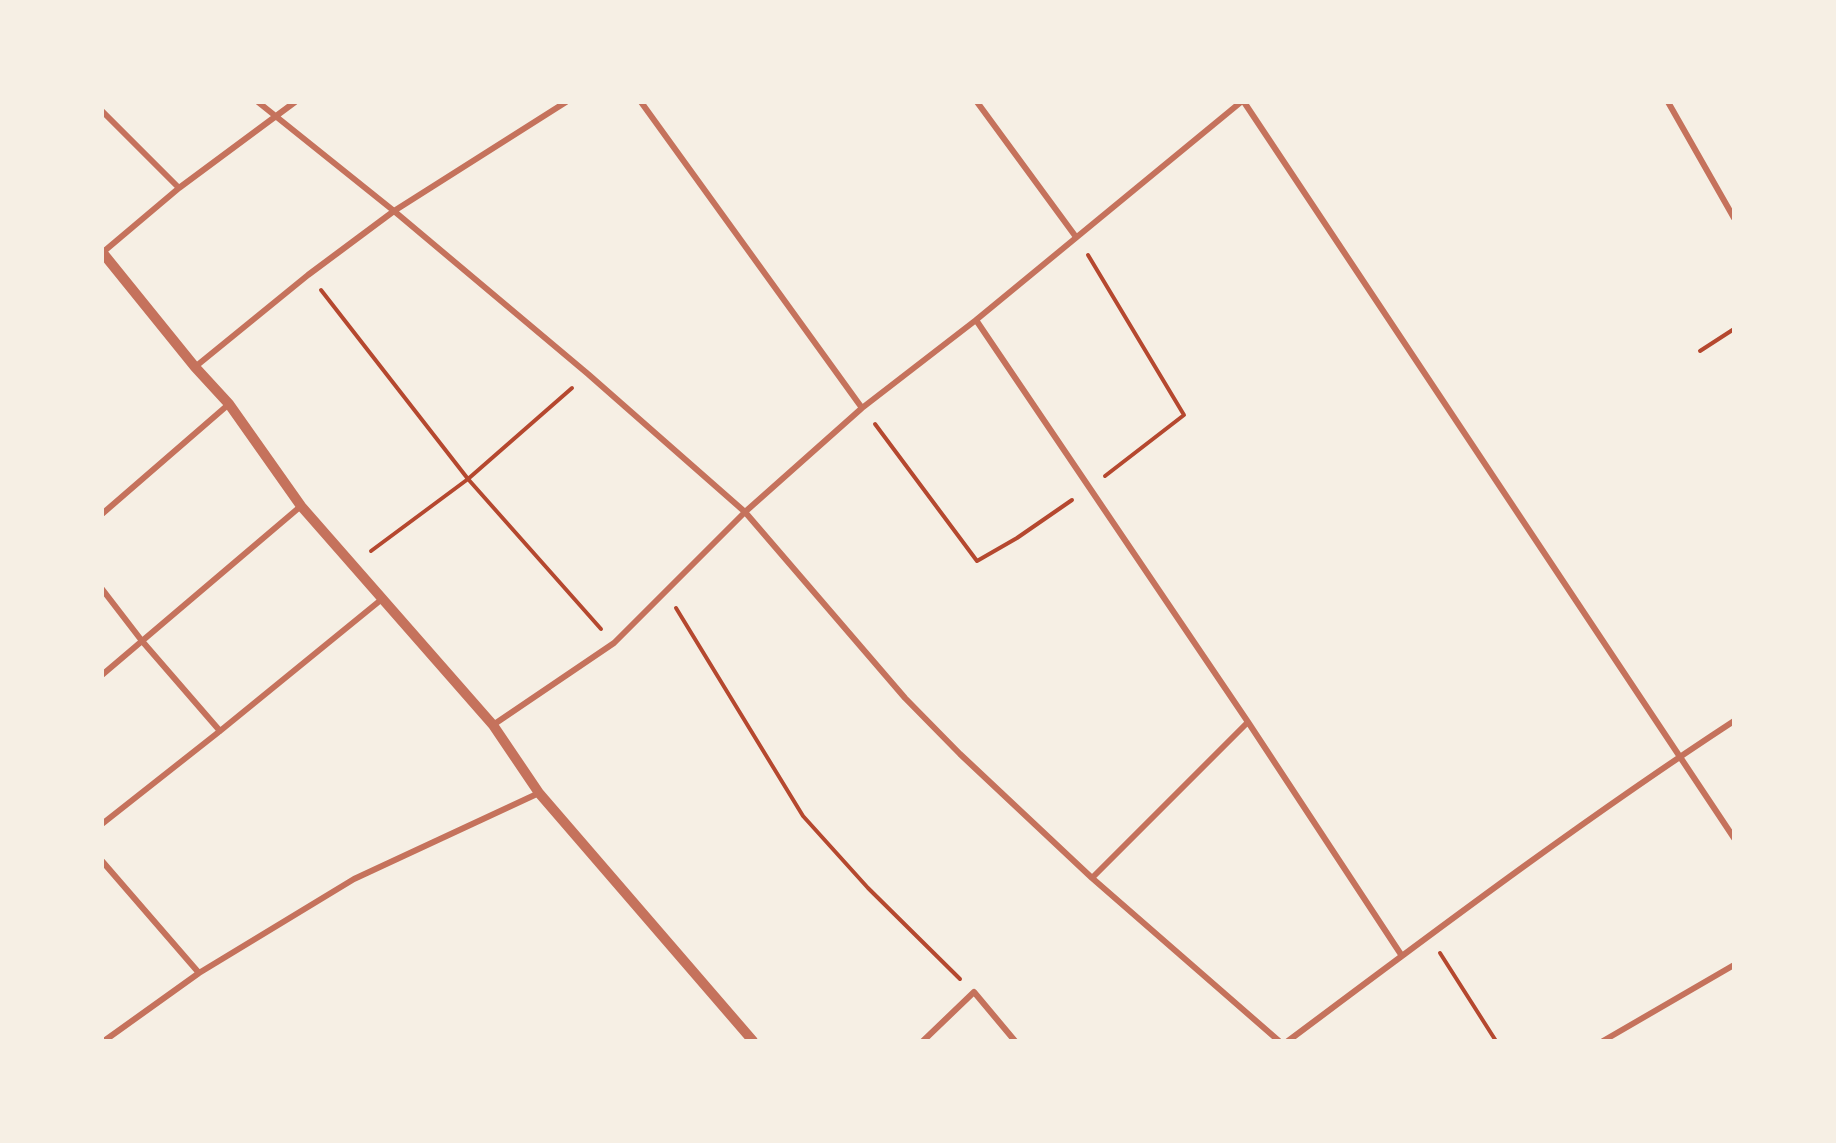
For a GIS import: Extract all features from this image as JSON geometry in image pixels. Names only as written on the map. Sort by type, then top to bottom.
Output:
[{"type":"street","points":[[258,102],[588,374],[745,512],[905,698],[960,754],[1092,878],[1279,1041]]},
{"type":"street","points":[[295,102],[178,188],[102,253],[195,367],[229,404],[301,506],[493,725],[540,793],[753,1041]]},
{"type":"street","points":[[195,367],[308,275],[394,212],[566,102]]},
{"type":"street","points":[[640,102],[862,408]]},
{"type":"street","points":[[977,102],[1076,237]]},
{"type":"street","points":[[493,725],[614,643],[745,512],[862,408],[976,320],[1243,102],[1734,838]]},
{"type":"street","points":[[1668,102],[1734,218]]},
{"type":"street","points":[[102,111],[178,188]]},
{"type":"street","points":[[976,320],[1248,722],[1402,956]]},
{"type":"street","points":[[102,514],[229,404]]},
{"type":"street","points":[[102,675],[301,506]]},
{"type":"street","points":[[102,590],[142,641],[220,731]]},
{"type":"street","points":[[102,824],[382,599]]},
{"type":"street","points":[[1288,1041],[1429,936],[1679,757],[1734,721]]},
{"type":"street","points":[[1092,878],[1248,722]]},
{"type":"street","points":[[104,1041],[199,973],[354,879],[540,793]]},
{"type":"street","points":[[102,861],[199,973]]},
{"type":"street","points":[[1603,1041],[1734,964]]},
{"type":"street","points":[[923,1041],[974,992],[1015,1041]]},
{"type":"path","points":[[862,408],[977,561],[1017,538],[1090,487],[1184,416],[1076,237]]},
{"type":"path","points":[[308,275],[468,479],[614,643]]},
{"type":"path","points":[[1700,351],[1734,330]]},
{"type":"path","points":[[353,564],[468,479],[588,374]]},
{"type":"path","points":[[665,590],[803,816],[868,888],[974,992]]},
{"type":"path","points":[[1429,936],[1496,1041]]}]
